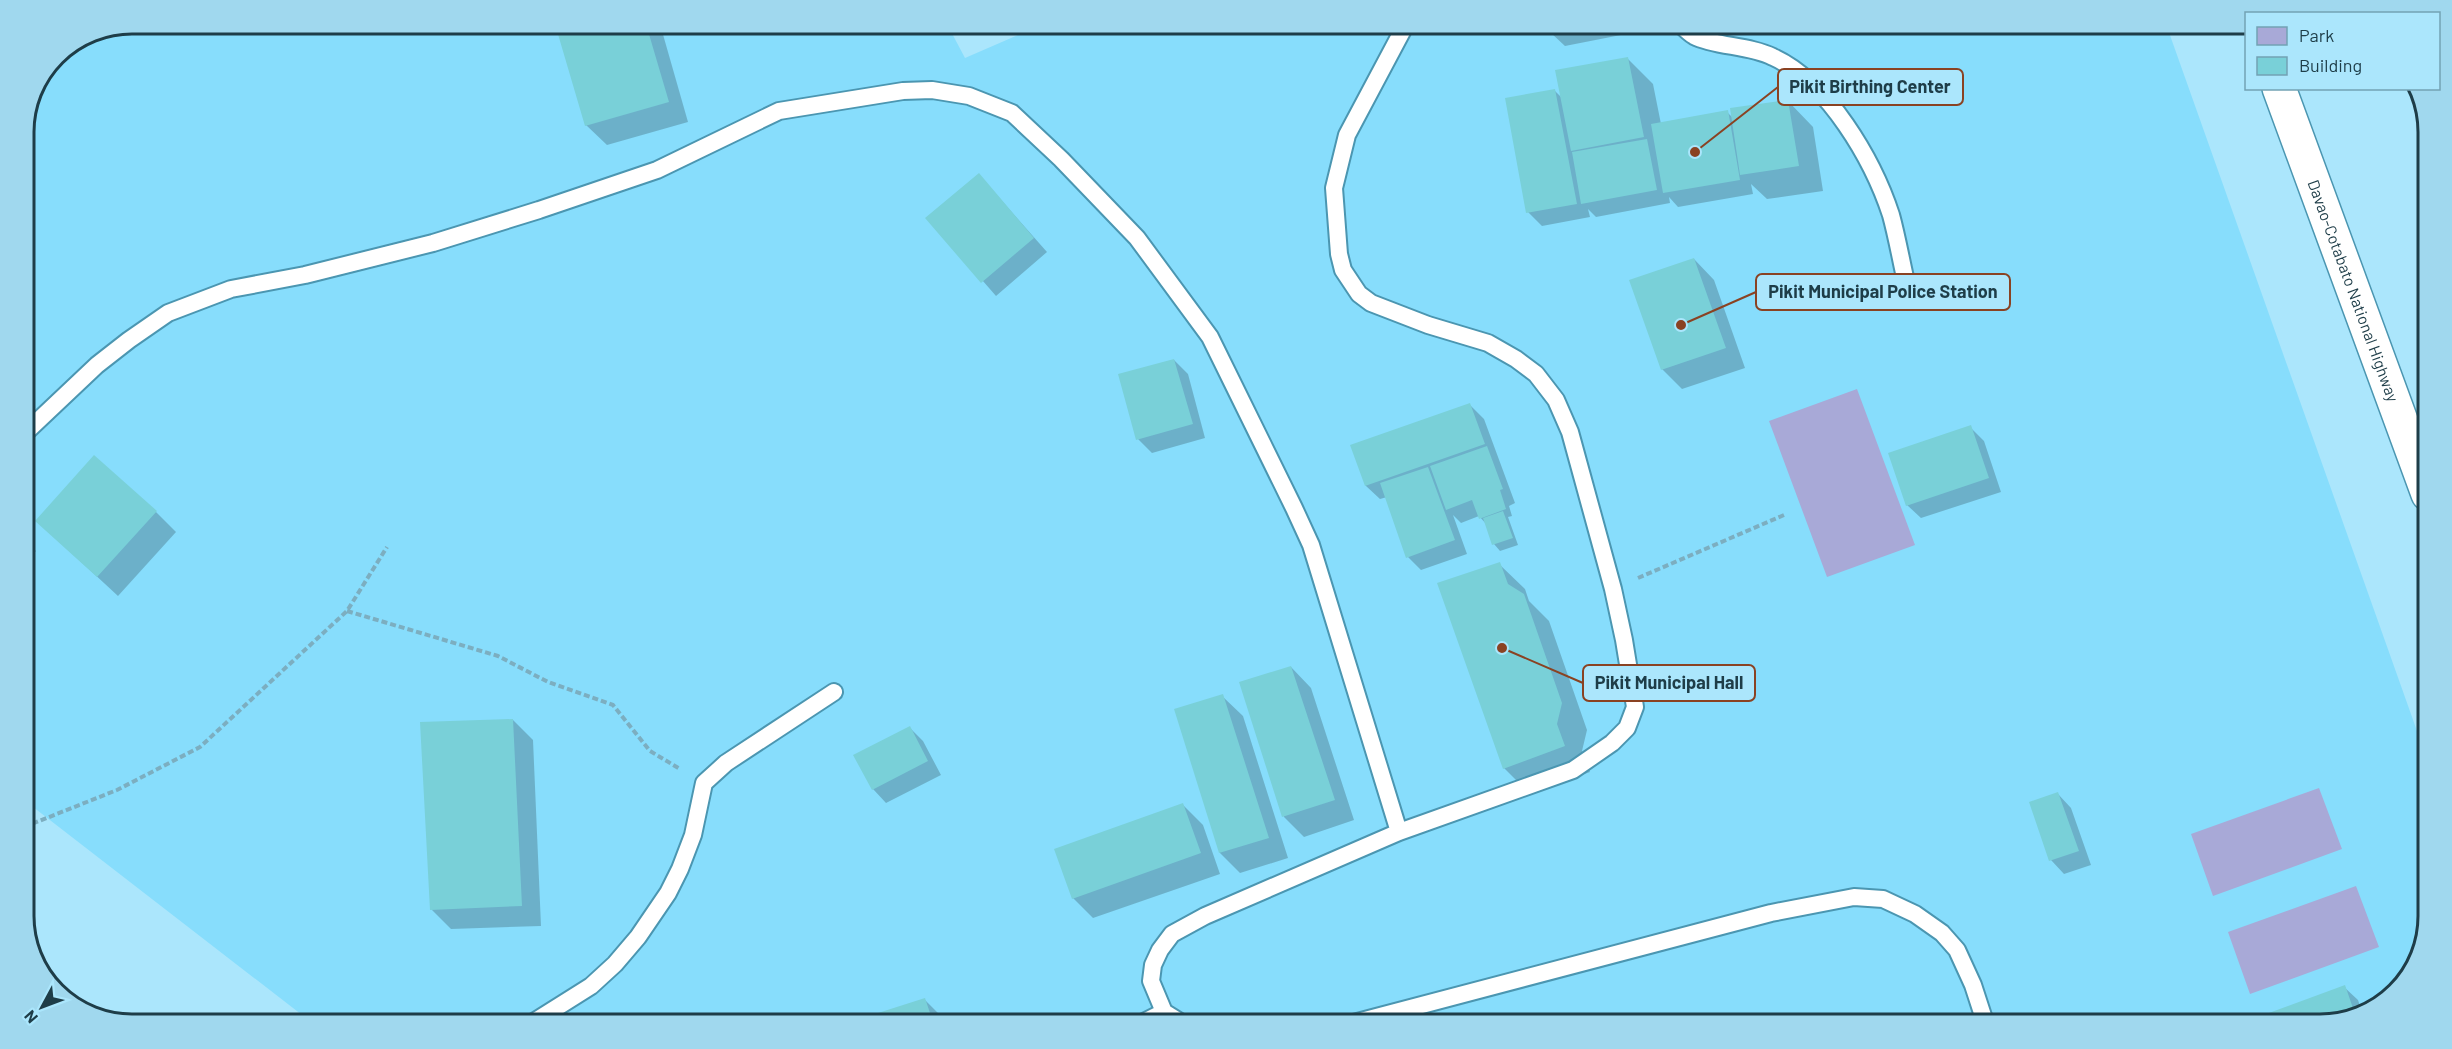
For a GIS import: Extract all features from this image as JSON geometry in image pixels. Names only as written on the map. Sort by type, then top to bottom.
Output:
[{"type":"highway","name":"Davao-Cotabato National Highway","points":[[2280,90],[2417,465]]},
{"type":"lane","points":[[1167,1014],[1164,1012],[1151,981],[1153,965],[1160,950],[1172,934],[1204,916],[1399,832],[1573,770],[1612,743],[1627,728],[1635,707],[1624,640],[1612,590],[1570,432],[1556,400],[1536,374],[1516,359],[1488,343],[1428,325],[1371,303],[1359,294],[1343,270],[1339,254],[1334,188],[1347,135],[1401,34]]},
{"type":"lane","points":[[1692,34],[1771,56],[1790,65],[1819,92],[1868,160],[1891,215],[1906,282]]},
{"type":"lane","points":[[35,424],[97,365],[168,313],[231,289],[305,275],[433,243],[539,210],[657,170],[779,111],[903,90],[932,90],[969,96],[1012,113],[1061,159],[1137,238],[1210,337],[1311,545],[1399,832]]},
{"type":"lane","points":[[546,1014],[591,986],[615,964],[638,937],[668,893],[680,869],[693,835],[704,783],[726,763],[834,692]]},
{"type":"lane","points":[[1388,1014],[1772,913],[1854,897],[1883,899],[1915,914],[1942,933],[1957,950],[1973,985],[1982,1014]]},
{"type":"lane","points":[[1160,1014],[1164,1012]]},
{"type":"path","points":[[1612,590],[1784,515]]},
{"type":"path","points":[[35,823],[117,790],[200,747],[347,611],[387,547]]},
{"type":"path","points":[[347,611],[498,656],[548,682],[613,705],[650,751],[704,783]]},
{"type":"shaded area","points":[[132,34],[952,34],[965,58],[1020,34],[2170,34],[2418,733],[2418,916],[2416,936],[2404,966],[2384,990],[2363,1004],[2339,1013],[301,1014],[35,809],[36,113],[51,78],[63,63],[78,51],[113,36]]},
{"type":"green space","points":[[1857,389],[1915,545],[1827,577],[1769,421]]},
{"type":"green space","points":[[2319,788],[2342,849],[2213,896],[2191,834]]},
{"type":"green space","points":[[2356,886],[2379,947],[2250,994],[2228,932]]},
{"type":"building","points":[[558,34],[649,34],[669,102],[585,126]]},
{"type":"building","points":[[1628,57],[1644,137],[1571,151],[1555,70]]},
{"type":"building","points":[[1555,89],[1577,204],[1526,213],[1505,98]]},
{"type":"building","points":[[1788,100],[1799,166],[1740,175],[1730,108]]},
{"type":"building","points":[[1728,110],[1740,180],[1663,193],[1651,124]]},
{"type":"building","points":[[1647,139],[1657,190],[1581,204],[1572,152]]},
{"type":"building","points":[[979,173],[1034,238],[981,283],[925,218]]},
{"type":"building","points":[[1694,258],[1726,348],[1661,370],[1629,280]]},
{"type":"building","points":[[1174,359],[1193,424],[1136,440],[1118,374]]},
{"type":"building","points":[[1470,403],[1485,444],[1365,486],[1350,445]]},
{"type":"building","points":[[1971,425],[1989,478],[1906,506],[1888,453]]},
{"type":"building","points":[[1487,446],[1503,489],[1500,490],[1506,509],[1479,519],[1472,500],[1446,510],[1430,466]]},
{"type":"building","points":[[94,455],[157,511],[97,577],[35,521]]},
{"type":"building","points":[[1428,467],[1455,540],[1406,558],[1380,483]]},
{"type":"building","points":[[1503,511],[1513,538],[1492,545],[1483,518]]},
{"type":"building","points":[[1500,562],[1508,584],[1524,594],[1562,703],[1557,724],[1565,746],[1503,769],[1437,583]]},
{"type":"building","points":[[1291,666],[1335,800],[1282,817],[1239,682]]},
{"type":"building","points":[[1223,694],[1269,838],[1219,853],[1174,709]]},
{"type":"building","points":[[513,719],[522,906],[430,910],[420,722]]},
{"type":"building","points":[[910,726],[928,761],[872,790],[853,755]]},
{"type":"building","points":[[2058,792],[2079,851],[2049,861],[2029,802]]},
{"type":"building","points":[[1183,803],[1201,853],[1072,899],[1054,849]]},
{"type":"building","points":[[2345,985],[2353,1008],[2339,1013],[2266,1014]]},
{"type":"building","points":[[925,998],[930,1014],[878,1014]]},
{"type":"place","name":"Pikit Birthing Center","points":[[1695,152]]},
{"type":"place","name":"Pikit Municipal Police Station","points":[[1681,325]]},
{"type":"place","name":"Pikit Municipal Hall","points":[[1502,648]]}]
